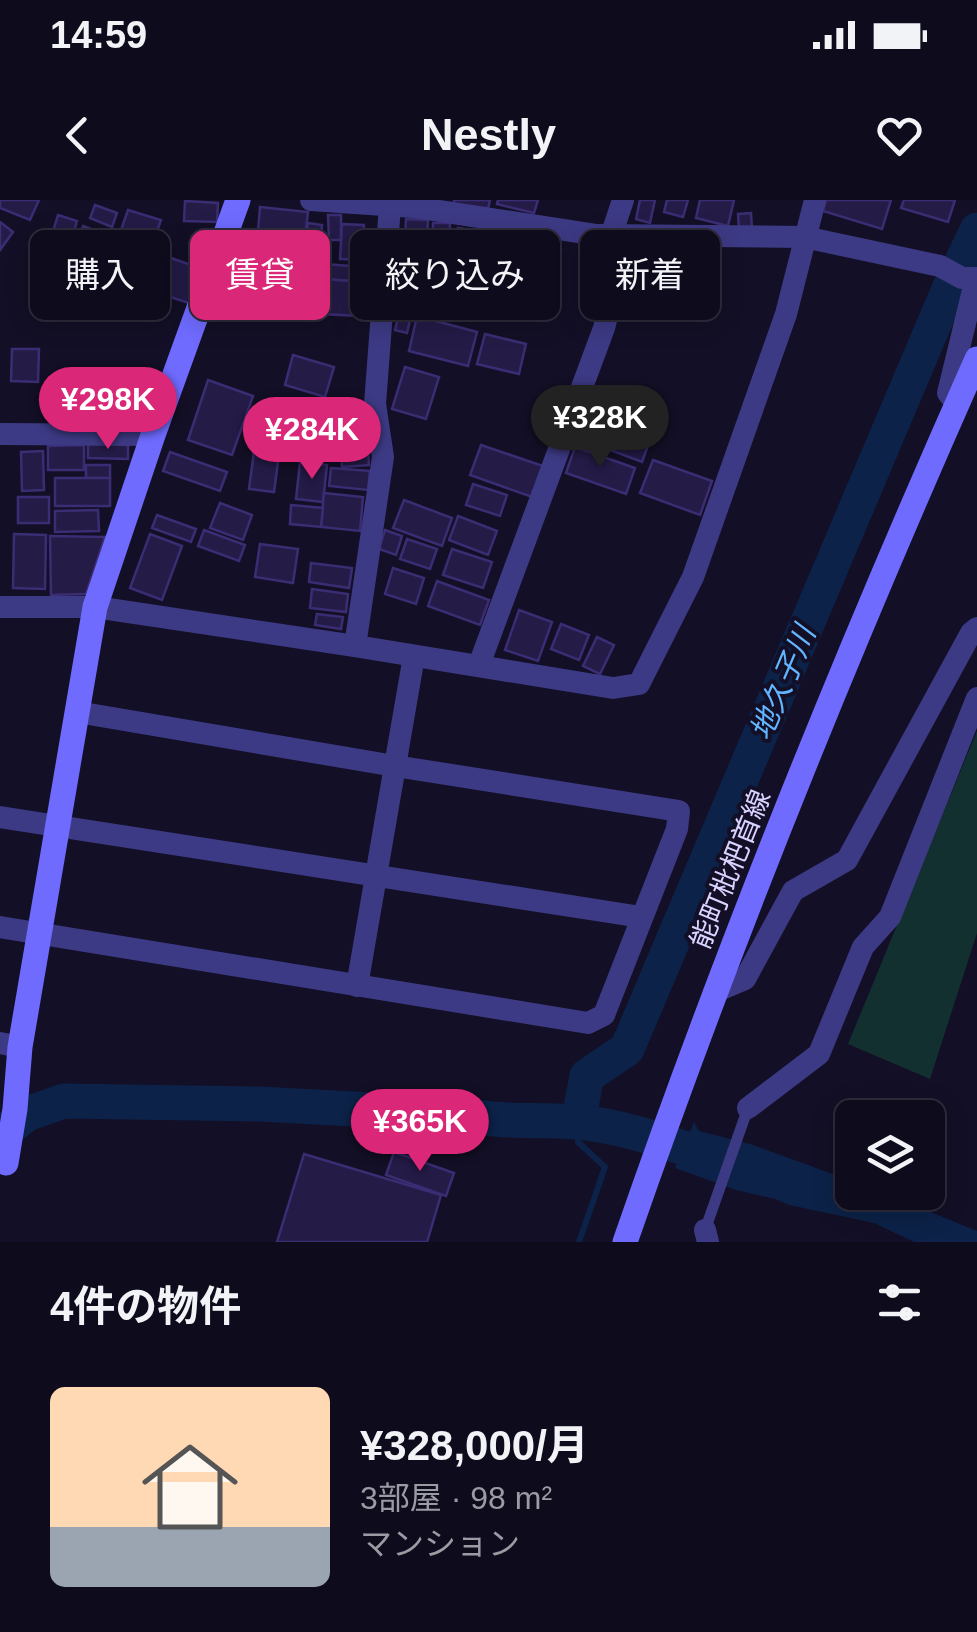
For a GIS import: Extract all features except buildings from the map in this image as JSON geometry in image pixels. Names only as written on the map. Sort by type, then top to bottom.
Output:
[{"type":"street","points":[[3,1168],[10,1109],[10,1045],[38,934],[95,607],[152,435],[238,200]]},
{"type":"street","points":[[311,200],[406,204],[580,232]]},
{"type":"street","points":[[620,230],[623,200]]},
{"type":"street","points":[[0,607],[95,607],[614,688],[639,684],[692,577],[786,314],[815,200]]},
{"type":"street","points":[[355,646],[383,457],[375,404],[406,204]]},
{"type":"street","points":[[720,237],[804,237],[940,266],[962,278],[976,278],[948,393],[957,404]]},
{"type":"street","points":[[479,665],[605,320]]},
{"type":"street","name":"能町枇杷首線","points":[[625,1242],[762,866],[911,506],[977,359]]},
{"type":"street","points":[[0,434],[152,435]]},
{"type":"street","points":[[714,992],[745,979],[793,891],[847,860],[970,634],[977,628]]},
{"type":"street","points":[[357,986],[414,656]]},
{"type":"street","points":[[748,1108],[819,1054],[862,946],[890,916],[977,698]]},
{"type":"street","points":[[0,927],[588,1022],[604,1015],[677,828],[679,811],[76,712]]},
{"type":"street","points":[[0,817],[641,918]]},
{"type":"lane","points":[[706,1236],[748,1108]]},
{"type":"green space","points":[[977,731],[977,933],[930,1079],[848,1044]]},
{"type":"water","points":[[694,1122],[699,1131],[750,1144],[835,1175],[835,1210],[926,1210],[977,1231],[977,1242],[914,1242],[874,1223],[789,1205],[675,1168]]},
{"type":"waterway","name":"地久子川","points":[[578,1122],[587,1076],[627,1049],[977,230]]},
{"type":"waterway","name":"地久子川","points":[[0,1135],[27,1114],[64,1101],[259,1104],[595,1124],[728,1163]]},
{"type":"waterway","points":[[578,1122],[578,1142],[605,1167],[579,1242]]}]
